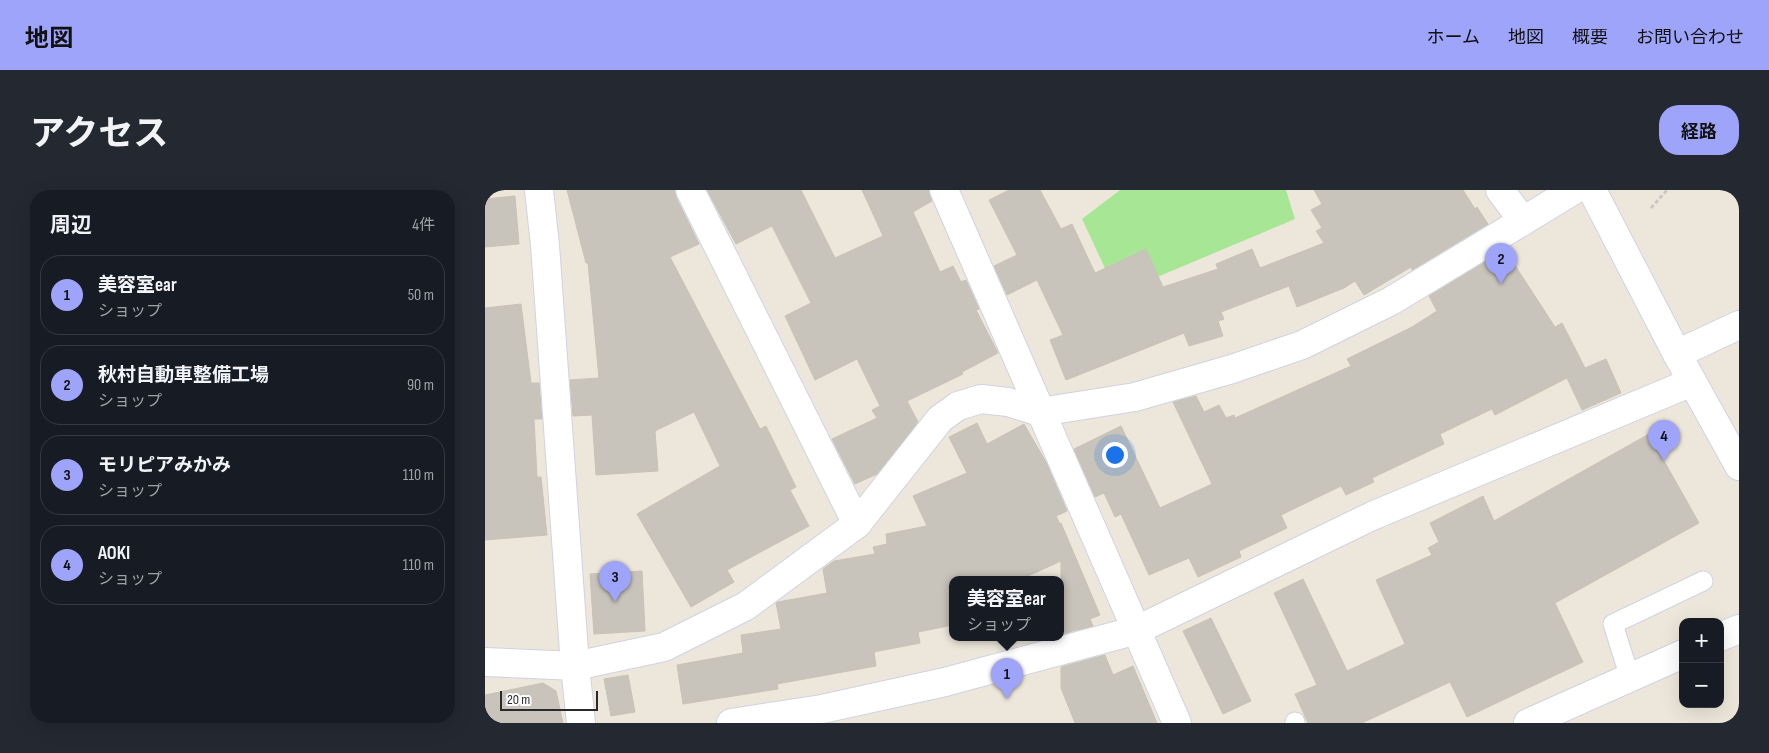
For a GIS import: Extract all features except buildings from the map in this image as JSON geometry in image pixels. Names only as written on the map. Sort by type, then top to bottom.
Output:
[{"type":"street","points":[[539,190],[545,245],[575,666],[581,723]]},
{"type":"street","points":[[690,190],[857,524]]},
{"type":"street","points":[[944,190],[1177,723]]},
{"type":"street","points":[[1500,190],[1523,221]]},
{"type":"street","points":[[485,662],[575,666],[664,647],[746,606],[857,524],[940,419],[958,406],[981,399],[1008,402],[1040,412],[1135,397],[1232,369],[1302,345],[1391,301],[1574,190]]},
{"type":"street","points":[[1593,190],[1677,354],[1739,466]]},
{"type":"street","points":[[1677,354],[1739,325]]},
{"type":"street","points":[[731,723],[823,716],[1137,630],[1373,516],[1692,382]]},
{"type":"street","points":[[1724,635],[1739,629]]},
{"type":"street","points":[[1527,723],[1679,656]]},
{"type":"lane","points":[[1630,678],[1613,624],[1703,581]]},
{"type":"path","points":[[1651,208],[1667,190]]},
{"type":"green space","points":[[1120,190],[1286,190],[1295,219],[1117,294],[1082,219]]},
{"type":"place","name":"秋村自動車整備工場","points":[[1501,284]]},
{"type":"place","name":"AOKI","points":[[1664,461]]},
{"type":"place","name":"モリピアみかみ","points":[[615,602]]},
{"type":"place","name":"美容室ear","points":[[1007,699]]}]
